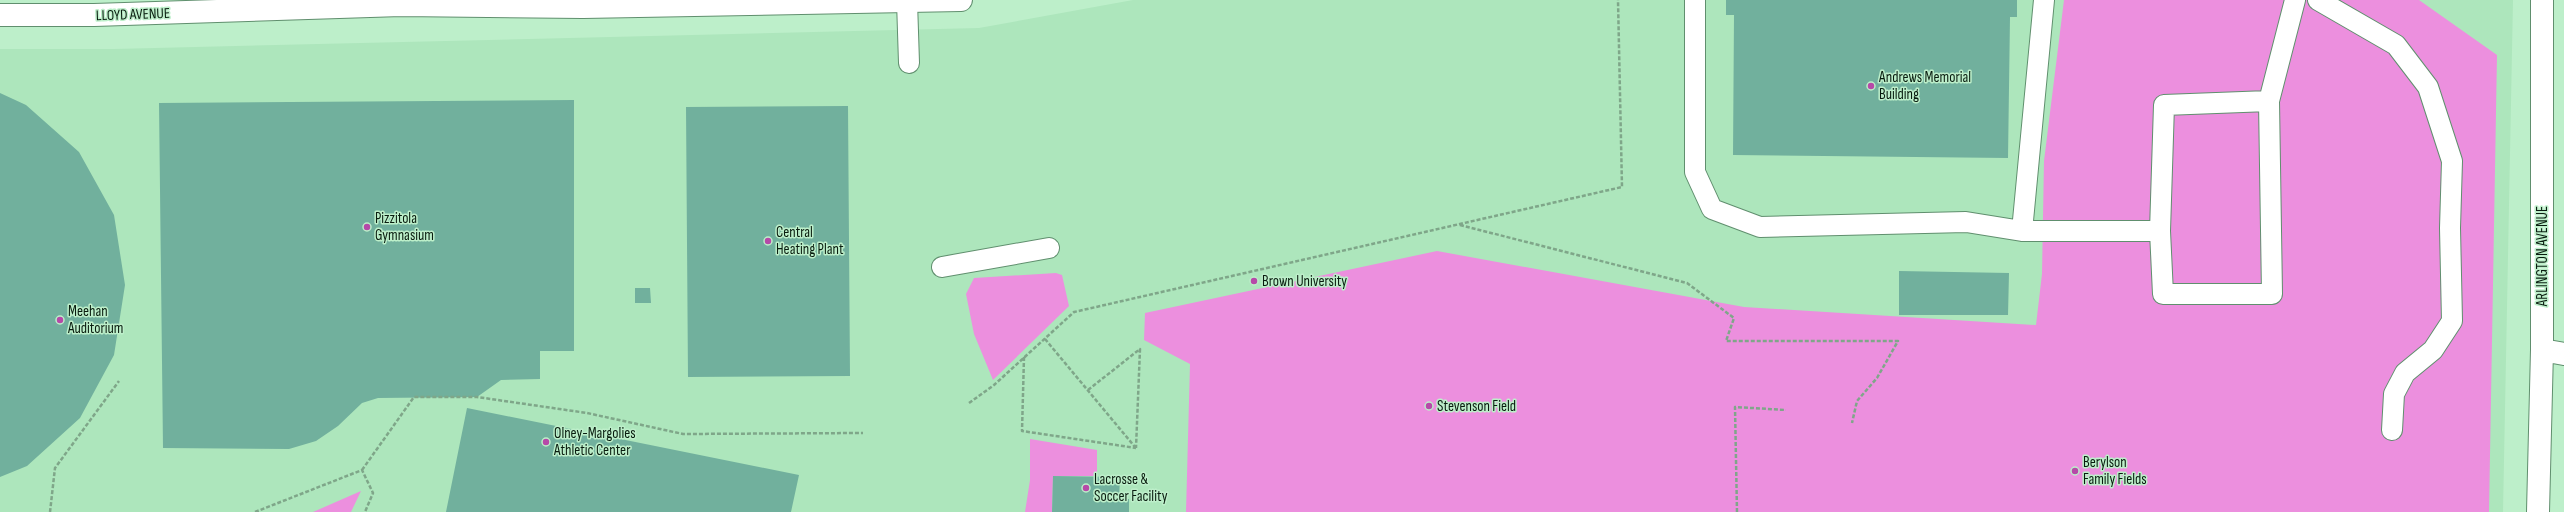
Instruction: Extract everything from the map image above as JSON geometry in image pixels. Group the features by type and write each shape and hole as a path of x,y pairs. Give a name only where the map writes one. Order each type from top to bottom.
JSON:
{"street":[{"name":"LLOYD AVENUE","path":"0,15 94,15 401,3 583,7 962,0"},
{"name":"ARLINGTON AVENUE","path":"2538,512 2542,350 2542,0"},
{"path":"2542,350 2564,354"}],"lane":[{"path":"1695,0 1695,172 1712,209 1760,227 1966,222 2022,230 2160,231"},
{"path":"2022,230 2044,0"},
{"path":"2269,102 2164,105 2160,231 2163,294 2272,294 2269,102 2295,0"},
{"path":"2318,0 2396,45 2428,87 2452,161 2450,228 2452,321 2433,350 2405,373 2394,394 2392,430"},
{"path":"907,1 909,63"},
{"path":"942,267 1049,248"}],"path":[{"path":"969,403 994,385 1074,312 1622,187 1618,0"},
{"path":"1457,225 1687,283 1734,318 1726,341 1898,342 1877,378 1857,400 1852,424"},
{"path":"1045,339 1136,448"},
{"path":"1088,390 1140,349 1136,448"},
{"path":"1024,358 1022,431 1136,448"},
{"path":"50,512 55,468 119,381"},
{"path":"255,512 362,470 414,397 477,397 586,413 683,434 863,433"},
{"path":"1737,512 1735,407 1786,410"},
{"path":"362,470 372,493 365,512"}],"shaded area":[{"name":"Brown University","path":"1133,0 2513,0 2503,512 0,512 0,49 114,49 979,28"},
{"path":"2064,0 2419,0 2497,55 2489,512 1186,512 1190,364 1144,340 1145,313 1437,251 1744,307 2036,325 2042,274 2044,161"},
{"path":"1056,273 1062,275 1069,306 993,380 974,334 966,294 974,278"},
{"path":"1030,439 1097,450 1097,476 1053,476 1052,512 1025,512 1030,480"},
{"path":"361,491 351,512 313,512"}],"building":[{"name":"Andrews Memorial Building","path":"1726,0 2017,0 2017,17 2010,17 2008,158 1733,155 1734,15 1726,15"},
{"name":"Meehan Auditorium","path":"0,93 26,105 79,152 114,215 125,285 114,355 80,418 27,466 0,477"},
{"name":"Pizzitola Gymnasium","path":"574,100 574,351 540,351 540,379 501,380 477,397 378,398 362,403 338,426 316,441 289,449 163,448 159,103"},
{"name":"Central Heating Plant","path":"848,106 850,376 688,377 686,107"},
{"path":"1899,271 2009,273 2008,315 1899,315"},
{"path":"635,288 650,288 651,303 635,303"},
{"name":"Olney-Margolies Athletic Center","path":"467,408 799,475 791,512 446,512"},
{"name":"Lacrosse & Soccer Facility","path":"1053,476 1120,477 1119,499 1129,499 1129,512 1052,512"}],"place":[{"name":"Andrews Memorial Building","path":"1871,86"},
{"name":"Pizzitola Gymnasium","path":"367,227"},
{"name":"Central Heating Plant","path":"768,241"},
{"name":"Brown University","path":"1254,281"},
{"name":"Meehan Auditorium","path":"60,320"},
{"name":"Stevenson Field","path":"1429,406"},
{"name":"Olney-Margolies Athletic Center","path":"546,442"},
{"name":"Berylson Family Fields","path":"2075,471"},
{"name":"Lacrosse & Soccer Facility","path":"1086,488"}]}
